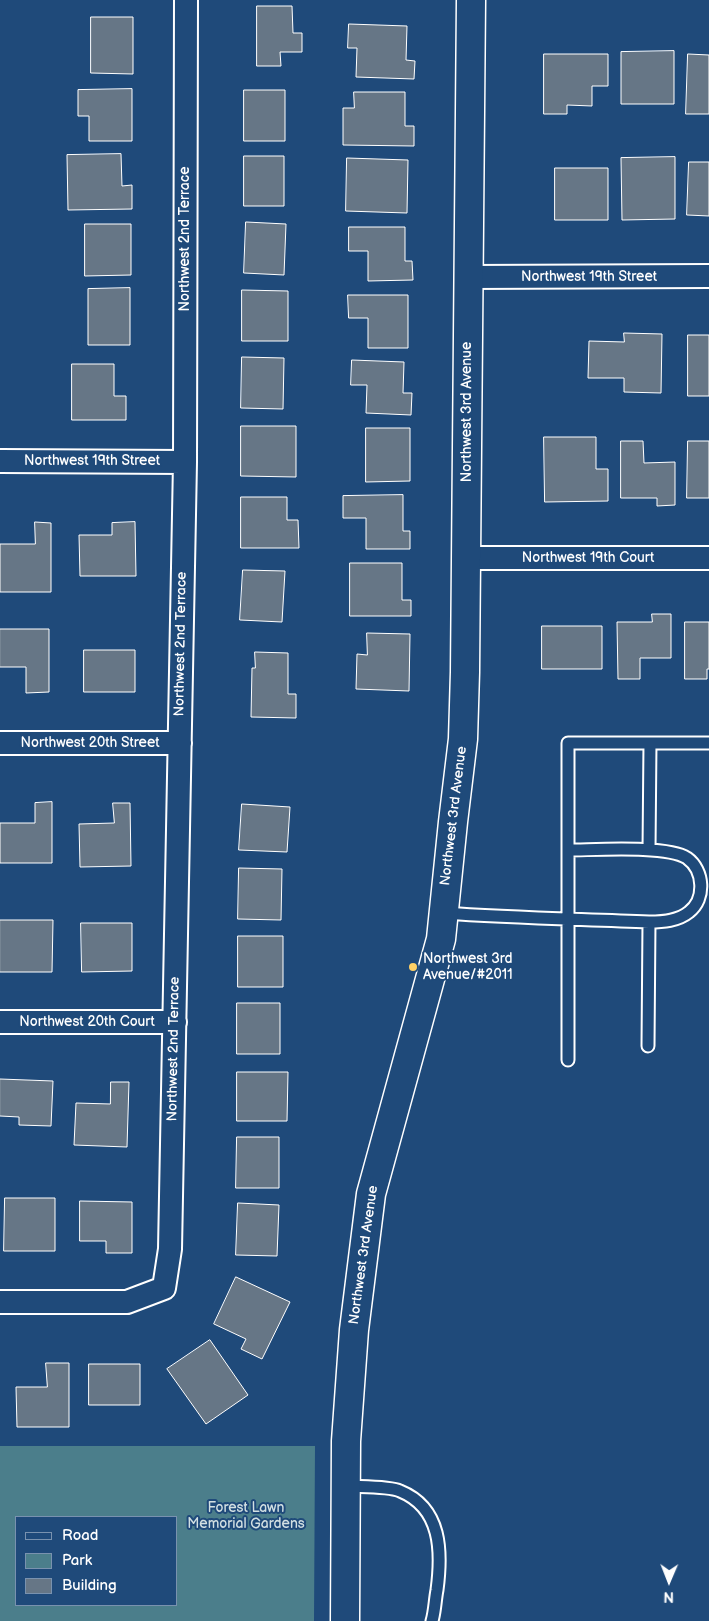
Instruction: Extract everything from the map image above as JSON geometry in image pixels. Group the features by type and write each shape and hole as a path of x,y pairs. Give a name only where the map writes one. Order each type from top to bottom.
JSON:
{"street":[{"name":"Northwest 2nd Terrace","path":"0,1302 127,1302 164,1288 170,1249 185,462 186,0"},
{"name":"Northwest 3rd Avenue","path":"346,1621 346,1441 354,1330 370,1194 441,939 463,739 471,0"},
{"name":"Northwest 19th Street","path":"468,277 709,276"},
{"name":"Northwest 19th Street","path":"0,461 185,462"},
{"name":"Northwest 19th Court","path":"466,558 709,558"},
{"name":"Northwest 20th Street","path":"0,743 180,743"},
{"name":"Northwest 20th Court","path":"0,1022 175,1022"}],"lane":[{"path":"568,1060 568,743 709,744"},
{"path":"649,850 650,743"},
{"path":"444,913 508,918 649,922 680,918 690,912 698,899 701,881 694,865 686,857 649,850 568,850"},
{"path":"648,1046 649,922"},
{"path":"346,1486 398,1490 413,1497 427,1509 436,1528 440,1565 432,1621"}],"green space":[{"name":"Forest Lawn Memorial Gardens","path":"0,1446 315,1446 314,1621 0,1621"}],"building":[{"path":"257,6 292,6 293,33 302,33 302,52 280,52 281,66 257,66"},
{"path":"91,17 133,17 133,74 91,73"},
{"path":"349,24 407,26 406,60 415,61 414,79 356,77 357,48 348,48"},
{"path":"674,51 674,104 621,104 621,52"},
{"path":"544,54 608,54 608,86 592,86 592,106 567,105 567,114 544,114"},
{"path":"688,54 709,55 709,114 686,114"},
{"path":"132,89 132,141 89,141 89,116 78,116 78,90"},
{"path":"244,90 285,90 285,141 244,141"},
{"path":"354,92 405,92 405,126 414,126 414,146 343,145 343,108 354,108"},
{"path":"121,154 122,186 132,185 132,209 68,210 67,155"},
{"path":"244,156 284,156 284,206 244,206"},
{"path":"675,157 675,219 622,220 621,158"},
{"path":"347,158 408,160 407,213 346,211"},
{"path":"689,162 709,162 709,216 687,215"},
{"path":"555,168 608,168 608,220 555,220"},
{"path":"246,222 286,224 284,275 244,273"},
{"path":"85,224 131,224 131,275 85,276"},
{"path":"349,227 405,227 405,261 412,261 413,280 368,281 368,251 349,251"},
{"path":"130,288 130,345 88,345 88,289"},
{"path":"242,290 288,291 288,341 242,341"},
{"path":"348,295 408,295 408,348 368,348 368,318 349,318"},
{"path":"624,333 662,334 661,393 624,392 624,378 588,378 589,341 624,342"},
{"path":"688,335 709,335 709,396 688,396"},
{"path":"242,357 284,358 283,409 241,408"},
{"path":"352,360 404,362 403,393 412,393 411,415 366,413 367,385 351,385"},
{"path":"72,364 114,364 114,396 126,396 126,420 72,420"},
{"path":"241,426 296,426 296,477 241,476"},
{"path":"366,428 410,428 410,481 366,482"},
{"path":"544,437 596,437 596,469 608,469 608,501 545,502"},
{"path":"621,441 643,441 644,463 675,462 675,505 657,506 657,498 621,498"},
{"path":"688,441 709,441 709,498 687,498"},
{"path":"403,495 403,531 410,531 410,549 366,549 366,518 343,518 343,496"},
{"path":"241,497 287,497 287,520 298,520 299,548 241,548"},
{"path":"35,522 51,523 51,592 0,592 0,544 35,544"},
{"path":"135,522 136,576 80,576 79,535 112,535 112,523"},
{"path":"350,563 402,563 402,600 411,600 411,616 350,616"},
{"path":"243,570 285,571 282,622 240,620"},
{"path":"652,614 671,614 671,658 640,658 640,679 618,679 617,622 652,622"},
{"path":"685,622 709,622 709,669 707,669 707,679 685,679"},
{"path":"542,626 602,626 602,669 542,669"},
{"path":"0,629 49,629 49,692 26,693 26,667 0,667"},
{"path":"367,633 410,634 409,691 356,689 357,654 367,655"},
{"path":"84,650 135,650 135,692 84,692"},
{"path":"255,652 288,653 288,694 296,694 296,718 251,717 252,668 255,668"},
{"path":"52,802 52,863 0,863 0,823 35,823 35,803"},
{"path":"113,803 130,803 131,866 80,867 79,824 114,823"},
{"path":"242,804 290,807 287,852 239,850"},
{"path":"239,868 282,869 281,920 238,919"},
{"path":"0,920 53,920 52,972 0,972"},
{"path":"81,923 132,923 132,971 82,972"},
{"path":"238,936 283,936 283,987 238,987"},
{"path":"237,1003 280,1003 280,1054 237,1054"},
{"path":"237,1072 288,1072 287,1121 237,1121"},
{"path":"0,1079 53,1081 51,1126 19,1125 19,1117 0,1116"},
{"path":"111,1082 129,1082 127,1147 74,1145 76,1103 110,1104"},
{"path":"237,1137 279,1137 279,1188 236,1188"},
{"path":"5,1198 55,1198 55,1251 4,1251"},
{"path":"80,1201 132,1202 132,1253 106,1253 106,1241 80,1241"},
{"path":"238,1203 279,1205 277,1256 236,1255"},
{"path":"236,1277 290,1302 262,1359 241,1349 246,1339 214,1324"},
{"path":"210,1340 248,1395 206,1424 167,1369"},
{"path":"46,1363 69,1363 69,1427 17,1427 16,1387 47,1387"},
{"path":"89,1364 140,1364 140,1405 89,1405"}],"place":[{"name":"Northwest 3rd Avenue/#2011","path":"413,967"}]}
